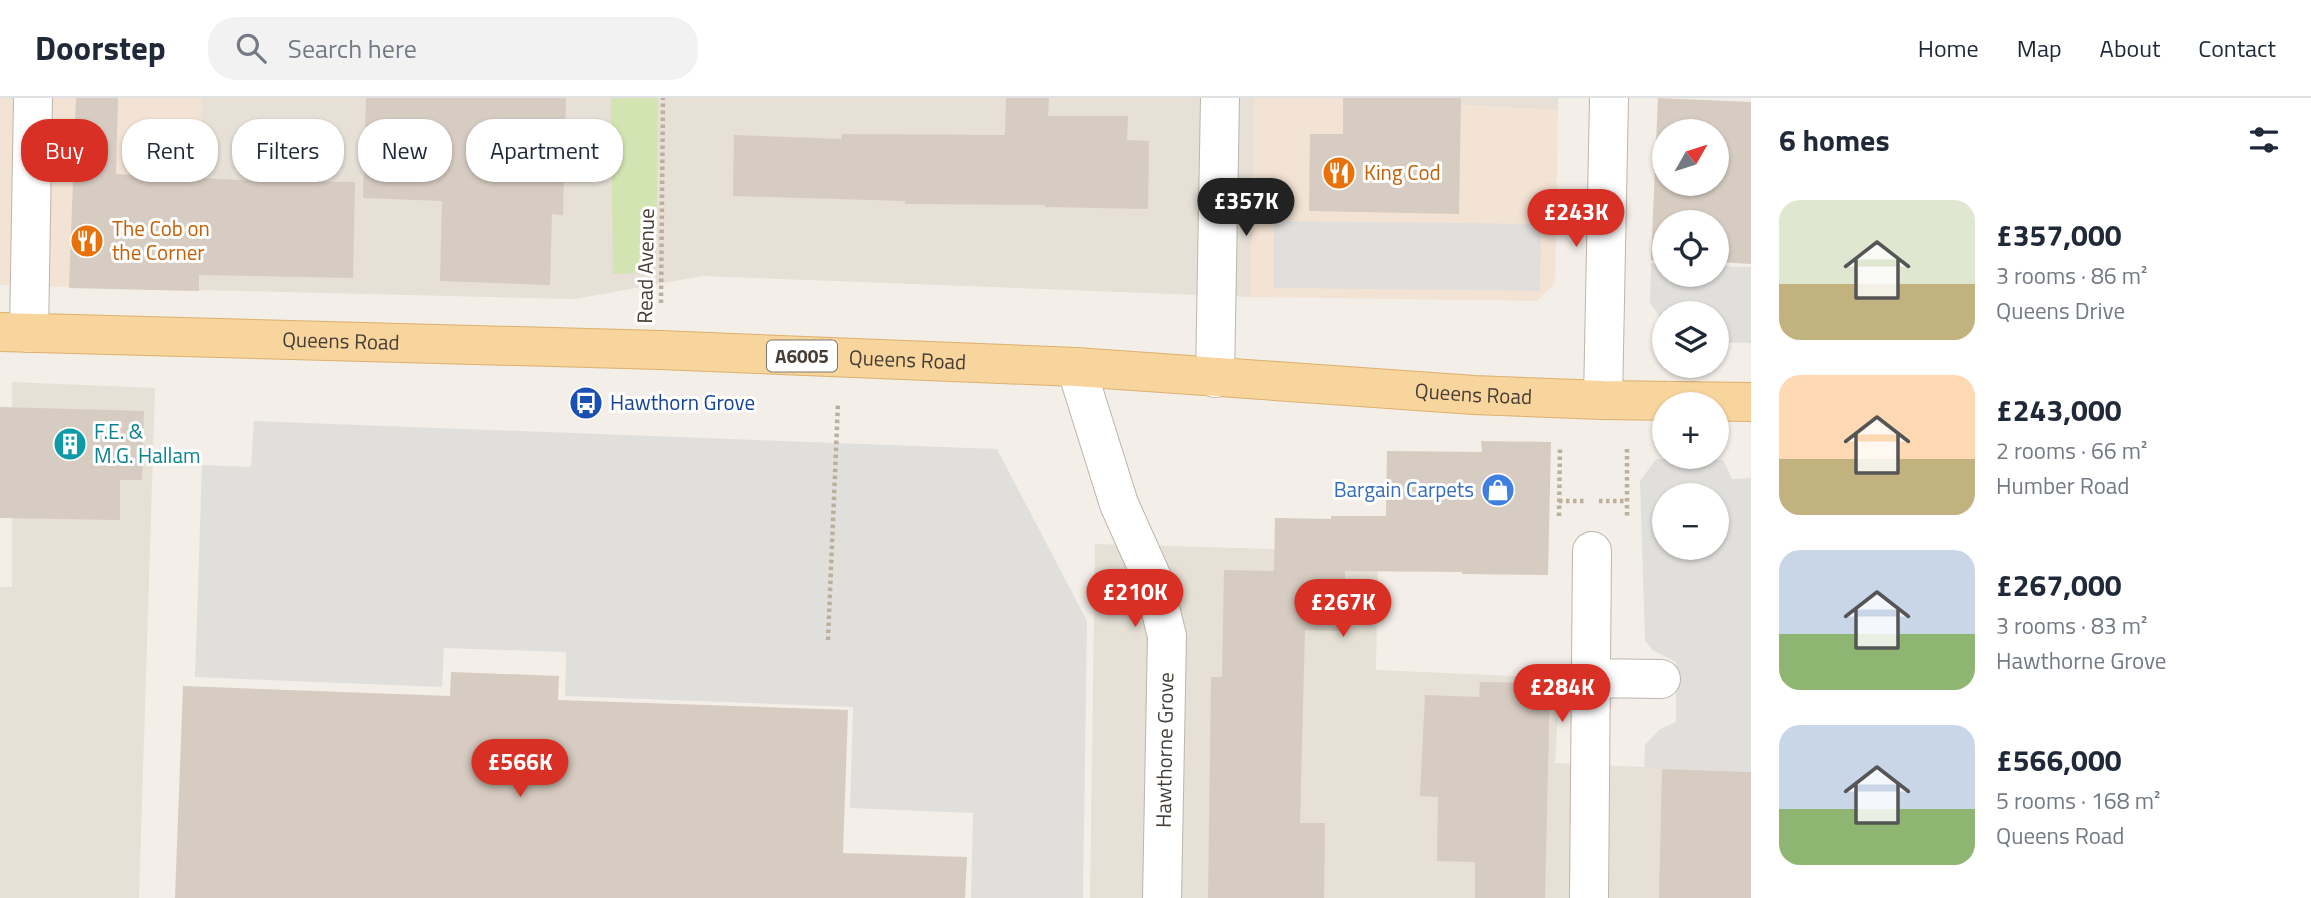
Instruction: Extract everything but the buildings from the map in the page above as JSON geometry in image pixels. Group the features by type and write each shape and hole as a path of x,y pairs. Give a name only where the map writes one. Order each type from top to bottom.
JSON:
{"main road":[{"name":"Queens Road","path":"14,332 660,350 1076,367 1474,395 1603,400"},
{"name":"A6005","path":"1603,400 1751,402"}],"street":[{"path":"14,332 33,98"},
{"path":"1215,378 1220,98"},
{"path":"1603,400 1609,98"},
{"name":"Hawthorne Grove","path":"1076,367 1119,504 1153,580 1167,636 1162,898"},
{"path":"1589,898 1591,551"},
{"path":"1592,678 1661,679"}],"path":[{"name":"Read Avenue","path":"660,350 663,98"},
{"path":"828,640 840,358"},
{"path":"1560,447 1559,552 1627,552 1627,434 1601,432 1603,400"}],"shaded area":[{"path":"0,98 202,98 202,119 122,119 122,182 201,182 199,291 0,285"},
{"path":"202,98 1254,98 1251,297 702,276 575,299 199,290 201,182 218,182 218,119 202,119"},
{"path":"1254,98 1400,98 1401,102 1558,110 1555,283 1537,301 1251,297"},
{"path":"1400,98 1558,98 1558,110 1400,102"},
{"path":"1274,221 1541,224 1540,291 1274,288"},
{"path":"1651,263 1652,287 1729,287 1729,266 1751,267 1751,343 1729,342 1729,301 1652,301 1652,306"},
{"path":"12,382 155,388 139,898 0,898 0,587 12,587"},
{"path":"254,421 997,449 1087,621 1083,898 971,898 973,813 850,808 853,707 565,696 566,652 444,648 442,687 195,677 202,465 251,467"},
{"path":"1652,464 1652,469 1727,469 1732,479 1751,478 1751,772 1644,768 1645,745 1660,729 1676,722 1676,662 1652,650 1645,640 1640,481"},
{"path":"1095,544 1378,552 1376,670 1560,678 1555,763 1751,772 1751,898 1090,898"}],"green space":[{"path":"611,98 658,98 656,262 634,273 613,274 612,182 623,182 623,119 611,119"}],"place":[{"name":"King Cod","path":"1339,173"},
{"name":"The Cob on the Corner","path":"87,241"},
{"name":"Hawthorn Grove","path":"586,403"},
{"name":"F.E. & M.G. Hallam","path":"70,444"},
{"name":"Bargain Carpets","path":"1498,490"}]}
